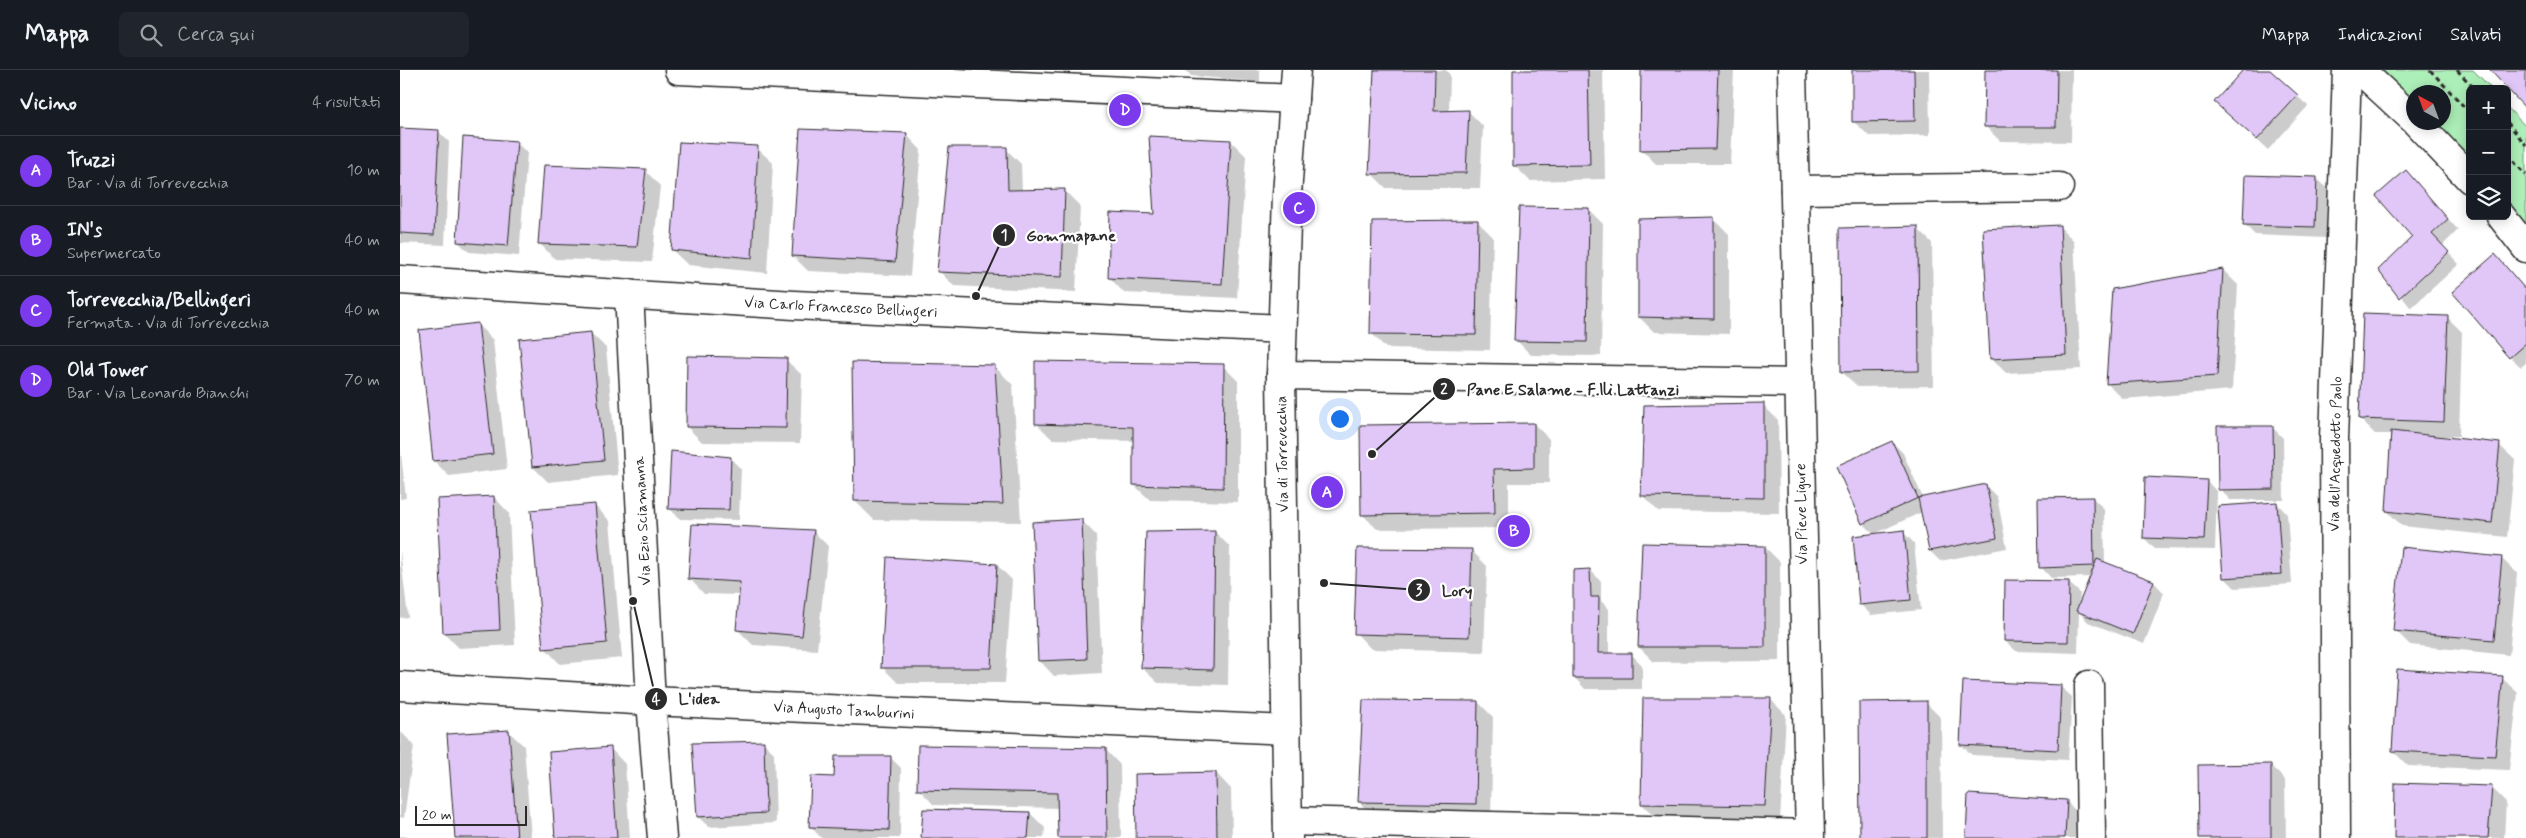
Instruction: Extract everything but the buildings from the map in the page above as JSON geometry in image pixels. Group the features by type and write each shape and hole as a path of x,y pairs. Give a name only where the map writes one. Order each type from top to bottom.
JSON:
{"street":[{"path":"679,70 1294,99"},
{"name":"Via di Torrevecchia","path":"1288,829 1281,375 1296,70"},
{"name":"Via Pieve Ligure","path":"1792,70 1810,836"},
{"name":"Via dell'Acquedotto Paolo","path":"2336,838 2334,439 2347,70"},
{"path":"2360,70 2406,113"},
{"path":"2424,130 2466,175"},
{"path":"1795,190 2059,187"},
{"path":"2503,220 2526,248"},
{"name":"Via Carlo Francesco Bellingeri","path":"400,280 794,305 1282,329"},
{"name":"Via Ezio Sciamanna","path":"629,294 651,701 662,838"},
{"path":"1281,375 1798,383"},
{"path":"2089,684 2091,838"},
{"name":"Via Augusto Tamburini","path":"400,686 651,701 1287,730"},
{"path":"1288,829 1810,836"}],"path":[{"path":"2430,70 2466,108"},
{"path":"2457,70 2471,85"},
{"path":"2511,127 2526,145"},
{"path":"2511,158 2526,175"}],"green space":[{"path":"2380,70 2473,70 2488,85 2466,85 2466,161 2437,130 2451,130 2451,85 2406,85 2406,98"},
{"path":"2511,111 2526,127 2526,233 2511,215"}],"place":[{"name":"Old Tower","path":"1125,110"},
{"name":"Torrevecchia/Bellingeri","path":"1299,208"},
{"name":"Gommapane","path":"976,296"},
{"name":"Pane E Salame - F.lli Lattanzi","path":"1372,454"},
{"name":"Truzzi","path":"1327,492"},
{"name":"IN's","path":"1514,531"},
{"name":"Lory","path":"1324,583"},
{"name":"L'idea","path":"633,601"}]}
